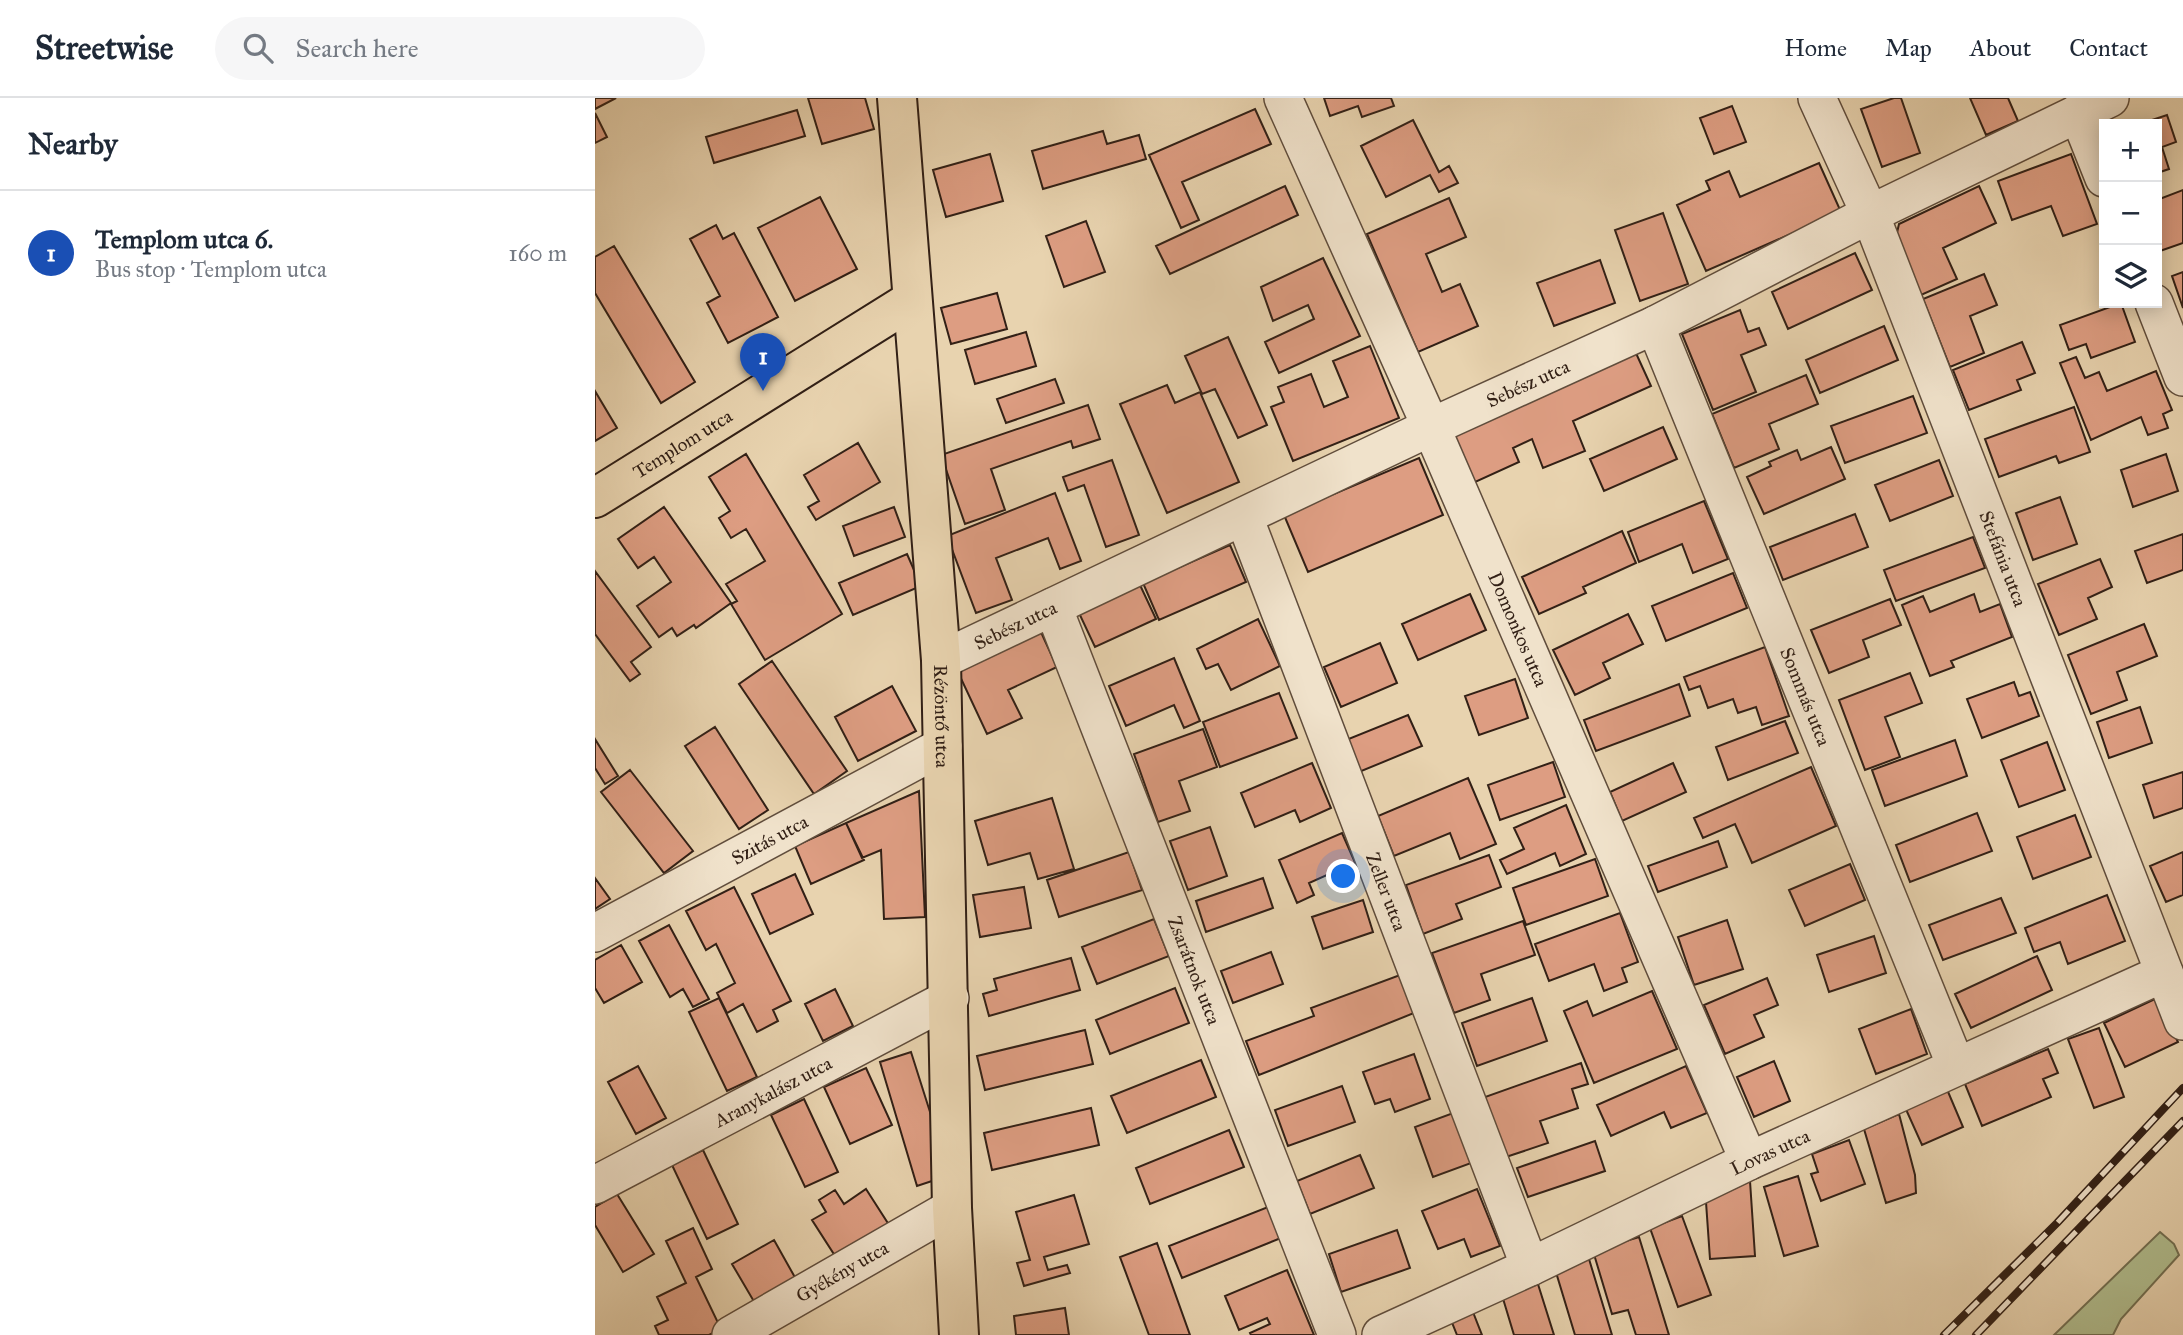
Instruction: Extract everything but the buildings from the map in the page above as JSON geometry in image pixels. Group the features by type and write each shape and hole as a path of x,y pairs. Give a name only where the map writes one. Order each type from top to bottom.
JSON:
{"main road":[{"name":"Rézöntő utca","path":"897,98 941,660 950,998 952,1208 959,1335"},
{"name":"Templom utca","path":"595,498 912,299"}],"street":[{"name":"Domonkos utca","path":"1283,98 1431,427 1749,1161"},
{"name":"Stefánia utca","path":"1817,98 1870,214 2183,1021"},
{"name":"Sebész utca","path":"941,660 1431,427 1655,325 1870,214 2094,105"},
{"path":"2094,105 2099,142"},
{"path":"2156,308 2183,377"},
{"name":"Sommás utca","path":"1655,325 1956,1066"},
{"name":"Zeller utca","path":"1244,517 1530,1267"},
{"name":"Zsarátnok utca","path":"1053,607 1337,1335"},
{"name":"Szitás utca","path":"595,933 943,746"},
{"name":"Lovas utca","path":"1381,1335 1530,1267 1749,1161 2164,973"},
{"name":"Aranykalász utca","path":"595,1185 950,998"},
{"name":"Gyékény utca","path":"731,1335 952,1208"}],"green space":[{"path":"2160,1232 2174,1244 2179,1255 2121,1319 2113,1335 2054,1335"}],"railway":[{"path":"1944,1335 2057,1223 2183,1088"},
{"path":"1976,1335 2183,1121"}],"place":[{"name":"Templom utca 6.","path":"763,391"}]}
